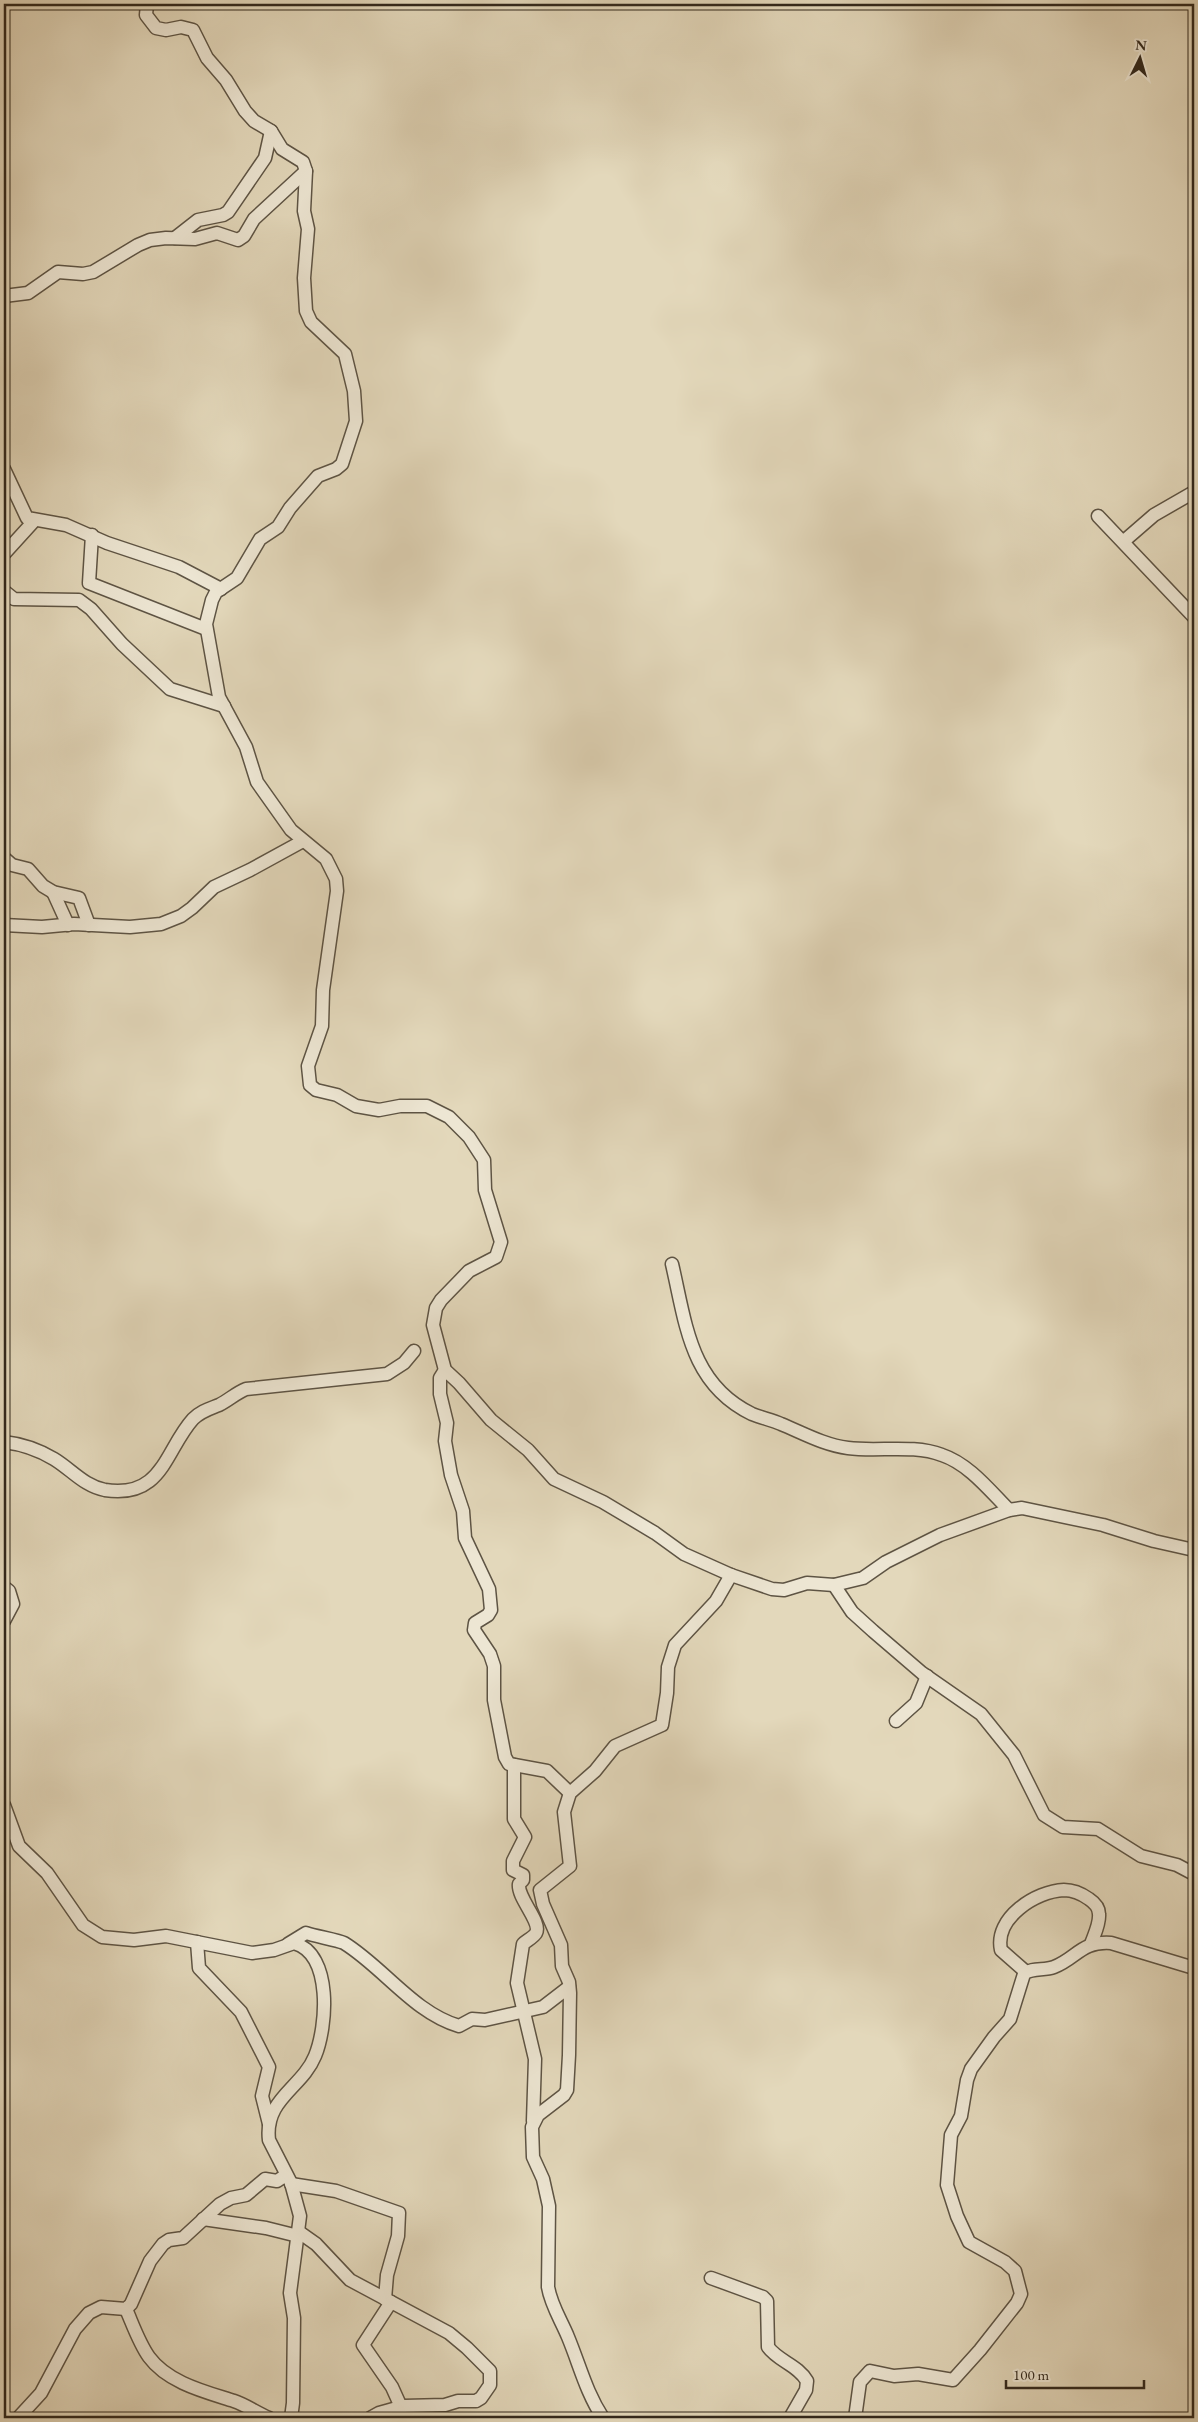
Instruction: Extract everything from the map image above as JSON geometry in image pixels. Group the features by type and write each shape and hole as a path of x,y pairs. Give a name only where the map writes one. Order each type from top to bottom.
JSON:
{"street":[{"path":"147,4 146,15 156,28 166,30 181,27 189,28 196,33 207,58 226,80 254,121 271,131 282,149 300,158 306,171 304,210 308,230 304,278 306,311 311,322 345,354 354,391 356,421 342,464 336,469 318,476 290,508 278,527 260,539 237,578 220,589 212,600 206,629 217,686 224,706 246,747 257,782 285,822 303,841 326,858 333,870 337,887 323,990 322,1026 308,1066 307,1076 310,1085 316,1090 337,1095 356,1106 379,1110 400,1106 427,1106 439,1110 460,1127 480,1150 484,1160 485,1190 501,1242 500,1249 496,1257 462,1276 436,1308 433,1325 444,1370 459,1383 491,1420 528,1450 554,1479 603,1502 655,1533 684,1554 731,1575 772,1589 784,1590 808,1583 834,1585 862,1578 925,1542 1009,1510 1022,1508 1103,1525 1154,1541 1194,1550"},
{"path":"175,238 198,220 223,215 228,212 265,158 271,131"},
{"path":"4,296 28,293 58,272 83,274 93,272 138,245 150,240 195,239 217,233 233,240 241,239 254,219 306,171"},
{"path":"4,469 27,518 34,521 66,525 107,543 179,567 220,589"},
{"path":"1124,541 1154,515 1194,492"},
{"path":"1098,516 1124,541 1194,617"},
{"path":"4,554 34,521"},
{"path":"92,535 89,583 206,629"},
{"path":"4,591 14,599 79,600 91,609 122,644 170,689 224,706"},
{"path":"4,925 146,927 181,916 214,887 303,841"},
{"path":"4,858 12,865 28,869 42,886 52,892 79,898 89,925"},
{"path":"52,892 68,925"},
{"path":"672,1264 685,1324 699,1364 710,1381 732,1400 752,1413 830,1444 848,1448 920,1450 942,1454 970,1471 1009,1510"},
{"path":"4,1442 26,1446 43,1453 92,1487 113,1491 134,1488 147,1482 163,1469 180,1439 201,1412 220,1404 237,1393 246,1389 387,1374 396,1370 414,1351"},
{"path":"444,1370 440,1378 440,1394 447,1423 445,1441 451,1475 463,1510 466,1538 489,1589 491,1610 488,1615 475,1623 474,1630 490,1654 494,1666 494,1700 503,1747 509,1764 547,1771 570,1793"},
{"path":"533,2121 567,2090 570,2046 569,1987 562,1966 561,1945 543,1904 540,1890 570,1866 564,1812 570,1793 595,1771 615,1746 662,1725 667,1693 668,1667 675,1645 716,1601 731,1575"},
{"path":"834,1585 852,1612 927,1676 981,1714 1014,1755 1038,1806 1054,1822 1072,1828 1098,1829 1141,1856 1177,1865 1194,1874"},
{"path":"4,1587 9,1591 13,1604 4,1621"},
{"path":"896,1721 916,1703 927,1676"},
{"path":"514,1765 514,1819 525,1837 513,1861 513,1870 523,1875 523,1880 519,1884 519,1892 534,1920 536,1930 535,1935 523,1944 518,1975 518,1989 535,2059 533,2157 542,2179 548,2206 547,2257 550,2296 568,2337 590,2399 603,2418"},
{"path":"4,1805 19,1846 47,1872 83,1925 102,1937 134,1940 159,1936 252,1953 282,1948 304,1933 341,1942 423,2007 456,2025 464,2025 472,2019 485,2020 543,2007 569,1987"},
{"path":"1026,1972 1001,1950 1001,1933 1015,1913 1043,1894 1066,1890 1080,1893 1093,1901 1098,1907 1099,1916 1091,1944"},
{"path":"197,1942 199,1968 241,2012 270,2067 262,2096 269,2124 269,2140 289,2179 300,2216 290,2293 294,2328 294,2403 291,2418"},
{"path":"1026,1972 1054,1967 1091,1944 1111,1943 1194,1968"},
{"path":"269,2124 278,2101 293,2088 315,2057 324,2014 325,1998 320,1971 308,1952 297,1944 288,1944"},
{"path":"855,2418 860,2382 870,2372 894,2376 918,2374 953,2380 980,2350 1018,2302 1021,2294 1015,2271 1005,2262 969,2242 957,2216 947,2186 951,2135 960,2116 971,2069 994,2037 1010,2019 1026,1972"},
{"path":"126,2309 136,2297 150,2261 163,2244 172,2239 183,2238 220,2204 246,2195 265,2179 277,2181 289,2179 336,2191 399,2213 396,2248 387,2275 388,2300 363,2345 389,2382 401,2406"},
{"path":"203,2219 299,2234 316,2244 350,2280 449,2334 488,2368 491,2377 485,2394 476,2401 458,2401 445,2405 401,2406 378,2413 370,2418"},
{"path":"711,2278 763,2297 767,2301 768,2347 772,2352 795,2367 807,2381 806,2390 790,2418"},
{"path":"18,2418 41,2393 70,2338 89,2313 101,2307 126,2309"},
{"path":"126,2309 141,2344 151,2359 169,2373 188,2384 236,2402 269,2418"}]}
